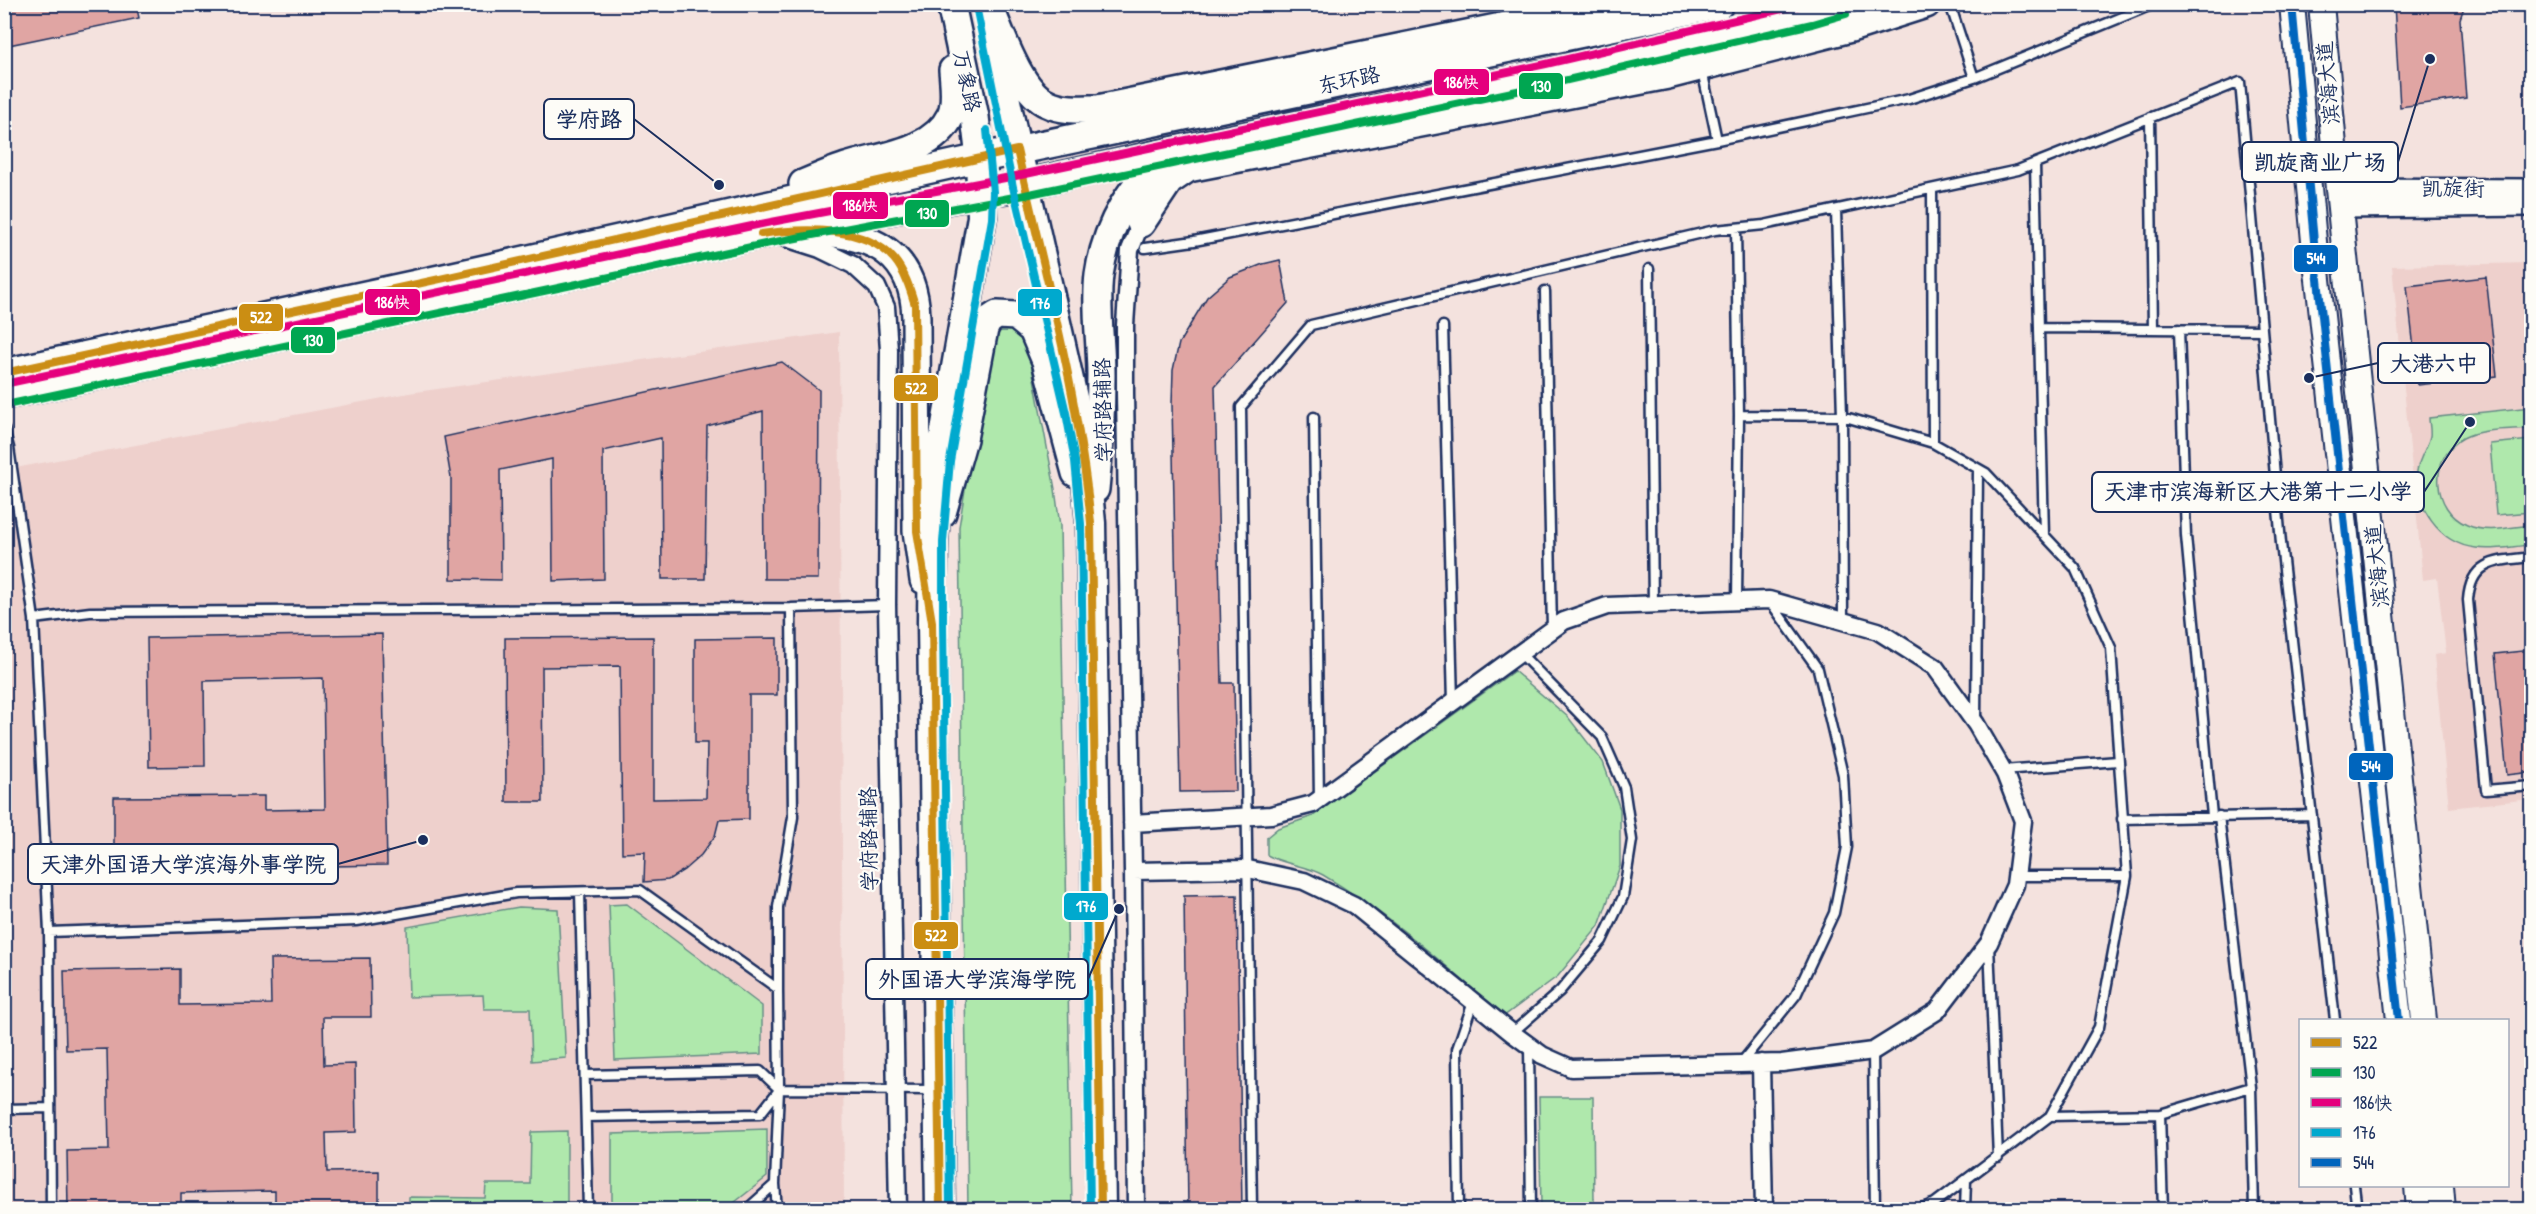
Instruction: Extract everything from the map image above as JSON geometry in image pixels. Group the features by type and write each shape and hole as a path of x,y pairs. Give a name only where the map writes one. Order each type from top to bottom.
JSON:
{"highway":[{"name":"东环路","path":"980,158 1719,4"},
{"name":"东环路","path":"983,193 1548,74 1798,17 1843,4"},
{"path":"1017,150 1023,185 1076,411 1091,523 1101,1209"},
{"path":"940,1209 932,622 933,541 940,460 979,238 983,193 980,158"}],"main road":[{"name":"万象路","path":"951,4 975,117 980,158"},
{"path":"762,206 819,177 914,148 940,130 952,114 955,98 951,4"},
{"name":"万象路","path":"987,4 1017,150"},
{"path":"987,4 1020,75 1045,103 1070,109 1098,109 1614,4"},
{"path":"1143,236 1169,181 1188,168 1668,75 1851,28 1926,4"},
{"name":"滨海大道","path":"2292,4 2315,252 2399,1019"},
{"name":"滨海大道","path":"2321,4 2424,1019"},
{"path":"1091,523 1101,415 1098,294 1104,251 1112,226 1129,195 1143,175 1171,152"},
{"path":"4,373 440,279 980,158"},
{"path":"4,395 768,233 983,193"},
{"path":"768,233 830,233 868,239 887,251 905,273 915,305 917,531 932,622"},
{"path":"933,541 963,440 984,329 988,321 997,315 1007,314 1024,320 1033,330 1046,361 1091,523"},
{"path":"2417,1187 2420,1209"},
{"path":"2441,1187 2443,1209"}],"street":[{"name":"凯旋街","path":"2339,198 2532,190"},
{"name":"凯旋街","path":"2339,198 2532,205"},
{"name":"学府路辅路","path":"768,233 820,249 853,265 878,287 886,307 889,329 888,605 898,1209"},
{"name":"学府路辅路","path":"1136,1209 1134,870 1125,325 1130,250 1143,236"},
{"path":"1132,823 1271,815 1313,804 1564,621 1607,606 1769,600 1878,631 1935,667 1976,724 2003,770 2023,821 2015,885 1989,942 1937,1011 1873,1051 1782,1063 1571,1068 1542,1055 1529,1046 1354,905 1304,881 1248,869 1134,870"},
{"path":"1761,1063 1764,1209"}],"lane":[{"path":"1950,4 1974,78"},
{"path":"1143,236 1194,241 1717,140 1909,99 1974,78 2154,4"},
{"path":"1702,66 1717,140"},
{"path":"1252,1209 1241,406 1311,325 1715,230 1764,225 2018,170 2240,82 2281,543 2335,1019"},
{"path":"2150,117 2153,329"},
{"path":"2035,164 2044,535"},
{"path":"1932,189 1933,443"},
{"path":"1836,210 1842,416 1843,621"},
{"path":"1736,228 1739,415 1737,602"},
{"path":"1648,269 1653,604"},
{"path":"1545,291 1552,630"},
{"path":"1443,326 1453,702"},
{"path":"2039,328 2262,330"},
{"path":"2179,329 2186,536 2215,816 2251,1087 2254,1209"},
{"path":"1739,415 1842,416 1933,443 1986,473 2075,568 2111,648 2127,876 2099,1026 2050,1116 1935,1203 1917,1209"},
{"path":"1314,417 1319,800"},
{"path":"4,429 9,448 34,620 49,932 51,1209"},
{"path":"1976,724 1978,469"},
{"path":"2532,557 2495,561 2484,566 2472,579 2468,600 2486,790 2532,786"},
{"path":"1740,1064 1796,995 1834,913 1847,847 1843,775 1818,669 1769,600"},
{"path":"34,620 90,612 791,608 888,605"},
{"path":"777,1209 775,1184 779,1089 778,907 793,817 791,608"},
{"path":"1512,1033 1560,991 1602,941 1623,897 1632,840 1624,787 1602,737 1520,653"},
{"path":"2003,770 2118,761"},
{"path":"2122,819 2312,814"},
{"path":"2016,876 2127,876"},
{"path":"49,932 357,921 516,893 640,890 778,989"},
{"path":"580,892 588,1209"},
{"path":"1989,942 1998,1157"},
{"path":"1459,1209 1457,1049 1473,1002"},
{"path":"1529,1046 1531,1209"},
{"path":"1873,1051 1875,1209"},
{"path":"585,1075 760,1071 779,1089 937,1090"},
{"path":"2050,1116 2160,1114 2251,1087"},
{"path":"586,1117 760,1114 779,1089"},
{"path":"4,1109 50,1108"},
{"path":"2160,1114 2163,1209"},
{"path":"1965,1209 1966,1180"},
{"path":"746,1209 775,1184"},
{"path":"2354,1187 2357,1209"}],"shaded area":[{"path":"2531,263 2531,799 2449,808 2434,655 2446,653 2437,578 2423,580 2392,266"},
{"path":"839,332 844,1209 5,1210 5,470 409,393"}],"green space":[{"path":"1004,326 1026,336 1060,526 1072,1209 968,1210 959,527 989,340 994,332"},
{"path":"2531,407 2531,428 2479,432 2463,438 2452,447 2444,458 2439,483 2441,496 2455,518 2467,525 2483,529 2531,525 2531,545 2483,549 2463,545 2451,539 2440,531 2425,510 2417,484 2418,466 2430,436 2429,418"},
{"path":"2531,440 2531,512 2496,515 2490,444"},
{"path":"1514,671 1568,717 1603,762 1620,809 1620,866 1599,926 1558,976 1504,1016 1371,906 1323,875 1267,855 1267,837 1278,828 1313,816"},
{"path":"627,904 762,1006 762,1054 615,1060 609,905"},
{"path":"519,907 558,909 566,1058 532,1061 530,1009 484,1009 483,995 409,997 407,927"},
{"path":"1539,1097 1593,1097 1594,1205 1541,1206"},
{"path":"767,1129 767,1177 726,1209 612,1209 612,1134"},
{"path":"567,1131 567,1209 409,1209 409,1197 485,1198 486,1184 530,1184 531,1132"}],"building":[{"path":"4,4 136,4 139,18 4,46"},
{"path":"2394,4 2465,4 2460,19 2466,98 2400,107"},
{"path":"1280,260 1288,303 1215,386 1222,683 1234,683 1236,791 1180,792 1173,370 1179,343 1207,297 1230,277"},
{"path":"2486,277 2497,376 2418,385 2407,286"},
{"path":"782,362 819,390 818,579 764,579 763,411 707,426 705,579 662,579 661,438 603,451 604,579 553,581 552,459 500,470 501,580 451,579 451,478 444,437"},
{"path":"382,634 387,865 278,867 278,855 235,856 236,876 114,876 114,797 264,796 264,810 325,809 323,678 204,681 205,766 149,767 147,638"},
{"path":"653,637 653,799 706,798 707,743 695,743 695,639 777,638 777,695 749,695 749,819 719,820 715,836 701,855 684,870 668,880 644,882 645,852 622,853 620,666 542,667 543,802 506,802 505,638"},
{"path":"2532,650 2532,772 2507,775 2495,654"},
{"path":"1237,895 1242,1209 1188,1209 1184,896"},
{"path":"370,958 371,1017 323,1017 324,1065 355,1064 356,1132 326,1133 327,1172 379,1171 379,1209 275,1209 275,1191 181,1193 181,1209 68,1209 67,1151 109,1150 107,1049 66,1050 64,971 180,969 180,1005 271,1004 270,959"}],"transit line":[{"name":"186快","path":"4,384 766,223 1021,175 1546,64 1804,4"},
{"name":"544","path":"2292,4 2315,252 2399,1019"},
{"name":"176","path":"976,6 1013,187 1066,413 1075,461 1081,524 1090,1210"},
{"name":"130","path":"6,405 770,243 1025,195 1550,84 1812,24 1846,14"},
{"name":"176","path":"950,1210 943,542 950,461 992,219 993,192 987,130"},
{"name":"522","path":"4,373 440,279 1017,150 1070,382 1086,476 1091,523 1101,1210"},
{"name":"522","path":"761,234 813,230 850,235 867,240 882,248 898,264 907,281 915,305 917,531 932,622 940,1210"}],"place":[{"name":"凯旋商业广场","path":"2430,59"},
{"name":"学府路","path":"719,185"},
{"name":"大港六中","path":"2309,378"},
{"name":"天津市滨海新区大港第十二小学","path":"2470,422"},
{"name":"天津外国语大学滨海外事学院","path":"423,840"},
{"name":"外国语大学滨海学院","path":"1119,909"}]}
